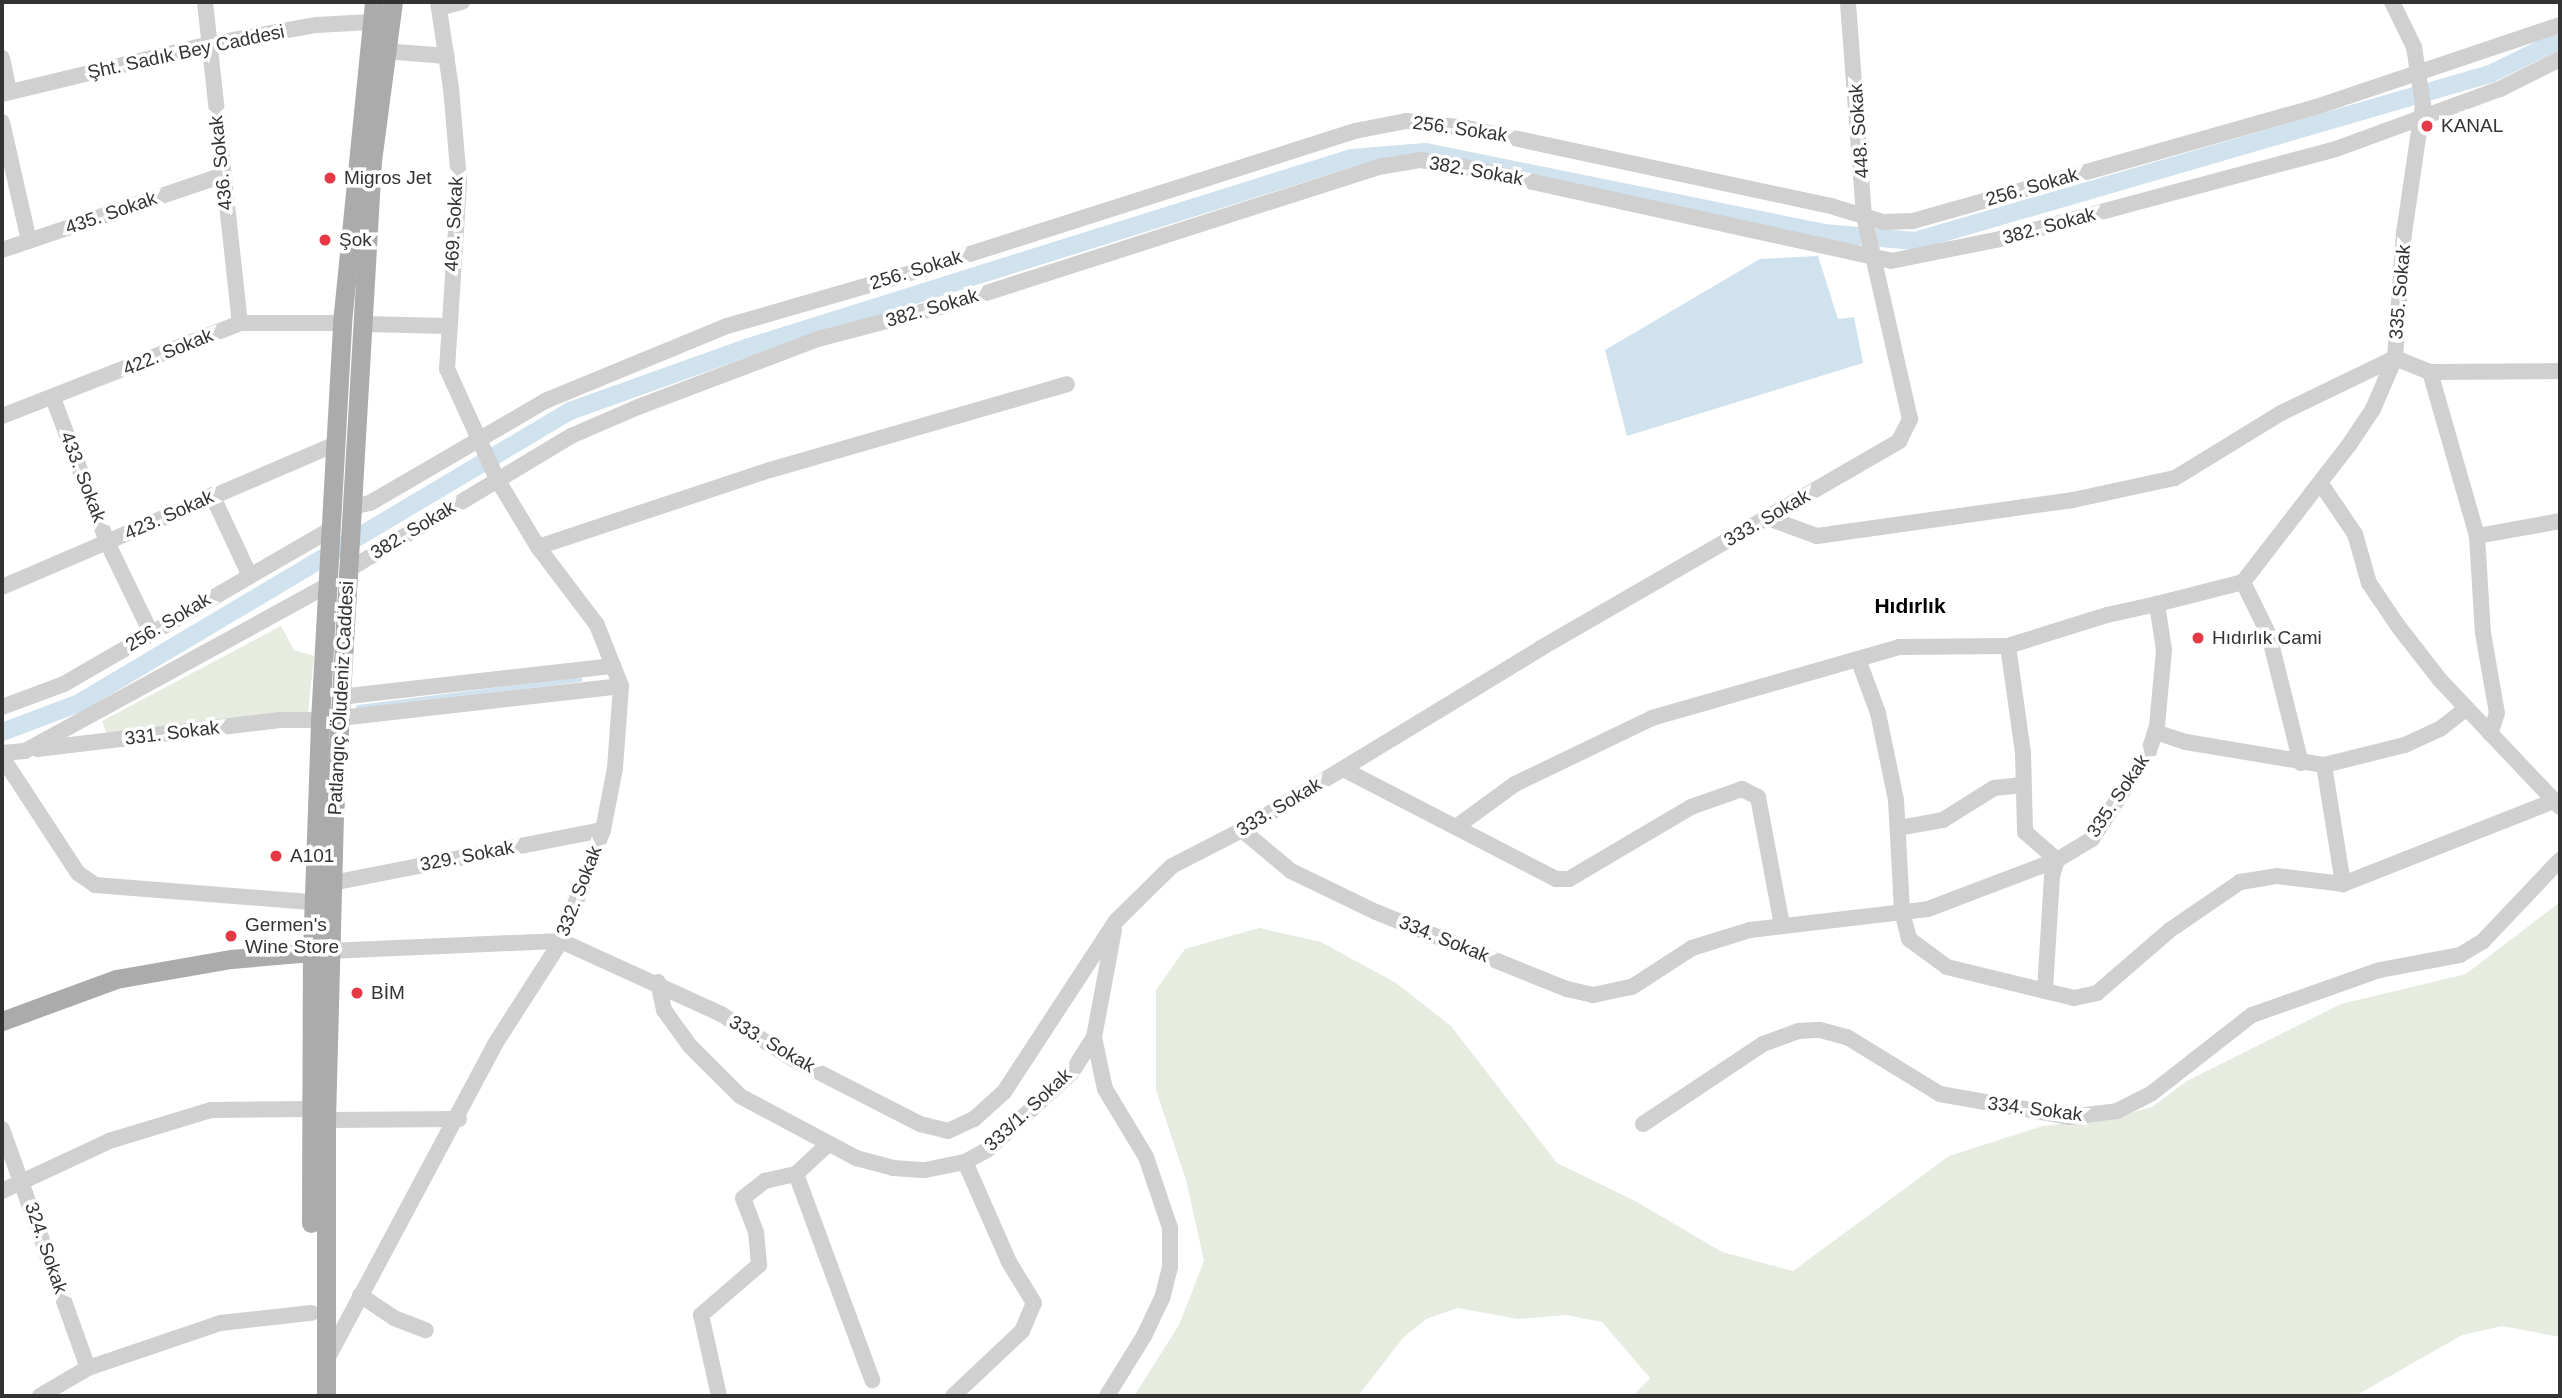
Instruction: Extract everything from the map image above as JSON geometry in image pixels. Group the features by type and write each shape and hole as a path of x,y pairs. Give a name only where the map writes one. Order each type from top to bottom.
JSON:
{"main road":[{"name":"Patlangıç Öludeniz Caddesi","path":"312,1396 311,1313 320,951 313,902 320,720 342,323 374,2"},
{"name":"Patlangıç Öludeniz Caddesi","path":"320,951 332,883 340,697 363,324 384,51 393,2"},
{"path":"2,1021 116,979 231,959 320,951"},
{"name":"Patlangıç Öludeniz Caddesi","path":"318,1114 326,1396"}],"street":[{"name":"436. Sokak","path":"205,2 211,44 220,176 240,323"},
{"path":"438,5 462,2"},
{"name":"448. Sokak","path":"1849,2 1865,219 1874,256"},
{"name":"335. Sokak","path":"2243,582 2321,484 2372,409 2395,358 2404,233 2422,111 2420,78 2404,22 2392,2"},
{"name":"469. Sokak","path":"438,5 447,56 459,181 447,326 447,369 482,444"},
{"name":"Şht. Sadık Bey Caddesi","path":"5,93 211,44 316,25 371,22"},
{"name":"256. Sokak","path":"351,517 370,503 482,444 545,401 727,326 904,275 1355,131 1406,121 1519,137 1865,219 1883,222 1913,221 2420,78 2560,26"},
{"path":"384,51 447,56"},
{"path":"2,58 5,93"},
{"name":"382. Sokak","path":"348,565 495,476 571,436 818,339 955,303 1378,167 1421,160 1465,167 1874,256 1926,256 2000,239 2322,153 2422,111 2500,89 2560,59"},
{"path":"2,122 29,241"},
{"name":"435. Sokak","path":"2,250 220,176"},
{"name":"333. Sokak","path":"561,941 658,982 793,1059 920,1124 948,1131 974,1119 1004,1092 1116,922 1172,866 1242,830 1541,648 1899,441 1910,419 1874,256"},
{"name":"422. Sokak","path":"2,416 240,323 342,323"},
{"path":"363,324 447,326"},
{"path":"1768,518 1817,536 2073,500 2175,478 2281,413 2395,358 2430,372 2560,371"},
{"path":"2430,372 2477,536 2483,633 2497,713 2490,734"},
{"path":"538,547 757,474 1067,384"},
{"name":"433. Sokak","path":"53,398 107,542 150,631"},
{"name":"423. Sokak","path":"2,587 336,444"},
{"path":"340,718 621,685 611,666 597,625 538,547 495,476 482,444"},
{"path":"1858,659 1878,713 1899,828 1902,912 1909,939 1947,967 2074,998 2097,993 2181,922 2240,882 2277,876 2343,884 2557,804 2490,734 2398,626 2369,583 2355,534 2321,484"},
{"path":"212,495 248,574"},
{"path":"2477,536 2560,521"},
{"name":"256. Sokak","path":"2,707 64,684 248,574 330,533"},
{"path":"313,902 95,885 78,873 2,755 25,751 328,581"},
{"path":"1456,827 1515,784 1581,748 1652,718 1899,647 2008,646 2107,615 2243,582 2269,635 2301,764"},
{"name":"335. Sokak","path":"1658,971 1692,948 1782,925 1928,909 2057,860 2092,839 2149,751 2155,732 2164,650 2157,604"},
{"path":"2008,646 2023,753 2021,785 2025,832 2057,860 2052,876 2045,991"},
{"path":"340,697 611,666"},
{"name":"332. Sokak","path":"325,1363 459,1119 495,1044 561,941 603,830 615,768 621,685"},
{"path":"2155,732 2186,742 2301,764 2324,765 2404,746 2440,729 2467,708"},
{"name":"331. Sokak","path":"25,751 280,720 320,720"},
{"path":"2324,765 2343,884"},
{"path":"1343,769 1556,879 1569,879 1691,807 1742,789 1758,797 1782,925"},
{"path":"1899,828 1943,820 1994,788 2021,785"},
{"name":"329. Sokak","path":"332,883 603,830"},
{"name":"334. Sokak","path":"1242,830 1291,871 1376,912 1567,989 1593,995 1615,993 1658,971"},
{"name":"334. Sokak","path":"1643,1124 1763,1044 1798,1031 1820,1030 1847,1037 1940,1094 2069,1117 2109,1113 2152,1093 2252,1014 2380,970 2460,955 2483,941 2560,860"},
{"name":"333/1. Sokak","path":"658,982 664,1010 690,1046 740,1096 827,1145 893,1168 925,1170 965,1162 997,1142 1072,1072 1094,1037 1116,922"},
{"path":"320,951 561,941"},
{"path":"1094,1037 1105,1089 1146,1157 1170,1228 1170,1267 1161,1298 1144,1336 1107,1396"},
{"path":"2,1191 109,1141 211,1110 459,1119"},
{"name":"324. Sokak","path":"2,1129 88,1368"},
{"path":"719,1396 701,1315 759,1265 756,1232 743,1198 765,1181 796,1174 827,1145"},
{"path":"953,1396 1022,1331 1034,1303 1009,1262 965,1162"},
{"path":"796,1174 872,1380"},
{"path":"360,1295 394,1318 426,1330"},
{"path":"40,1396 61,1391 88,1368 220,1322 311,1313"}],"shaded area":[{"path":"281,626 294,650 314,656 308,713 107,735 102,721"},
{"path":"2560,902 2560,1337 2502,1326 2462,1335 2355,1396 1633,1396 1650,1378 1602,1322 1566,1315 1518,1319 1458,1308 1426,1319 1403,1338 1358,1396 1134,1396 1179,1325 1204,1261 1186,1180 1156,1090 1156,990 1185,949 1259,928 1321,942 1396,983 1451,1026 1557,1163 1637,1202 1722,1252 1793,1271 1949,1156 2043,1126 2116,1117 2152,1107 2187,1081 2341,1004 2466,974"}],"water":[{"path":"1818,256 1838,319 1854,317 1863,363 1627,436 1605,350 1760,259"}],"waterway":[{"path":"2,732 79,703 570,411 752,346 1351,158 1426,152 1824,233 1915,241 2490,74 2560,40"},
{"path":"358,707 579,679"}],"place":[{"name":"KANAL","path":"2427,126"},
{"name":"Migros Jet","path":"330,178"},
{"name":"Şok","path":"325,240"},
{"name":"Hıdırlık Cami","path":"2198,638"},
{"name":"A101","path":"276,856"},
{"name":"Germen's Wine Store","path":"231,936"},
{"name":"BİM","path":"357,993"}],"district":[{"name":"Hıdırlık","path":"1910,606"}]}
